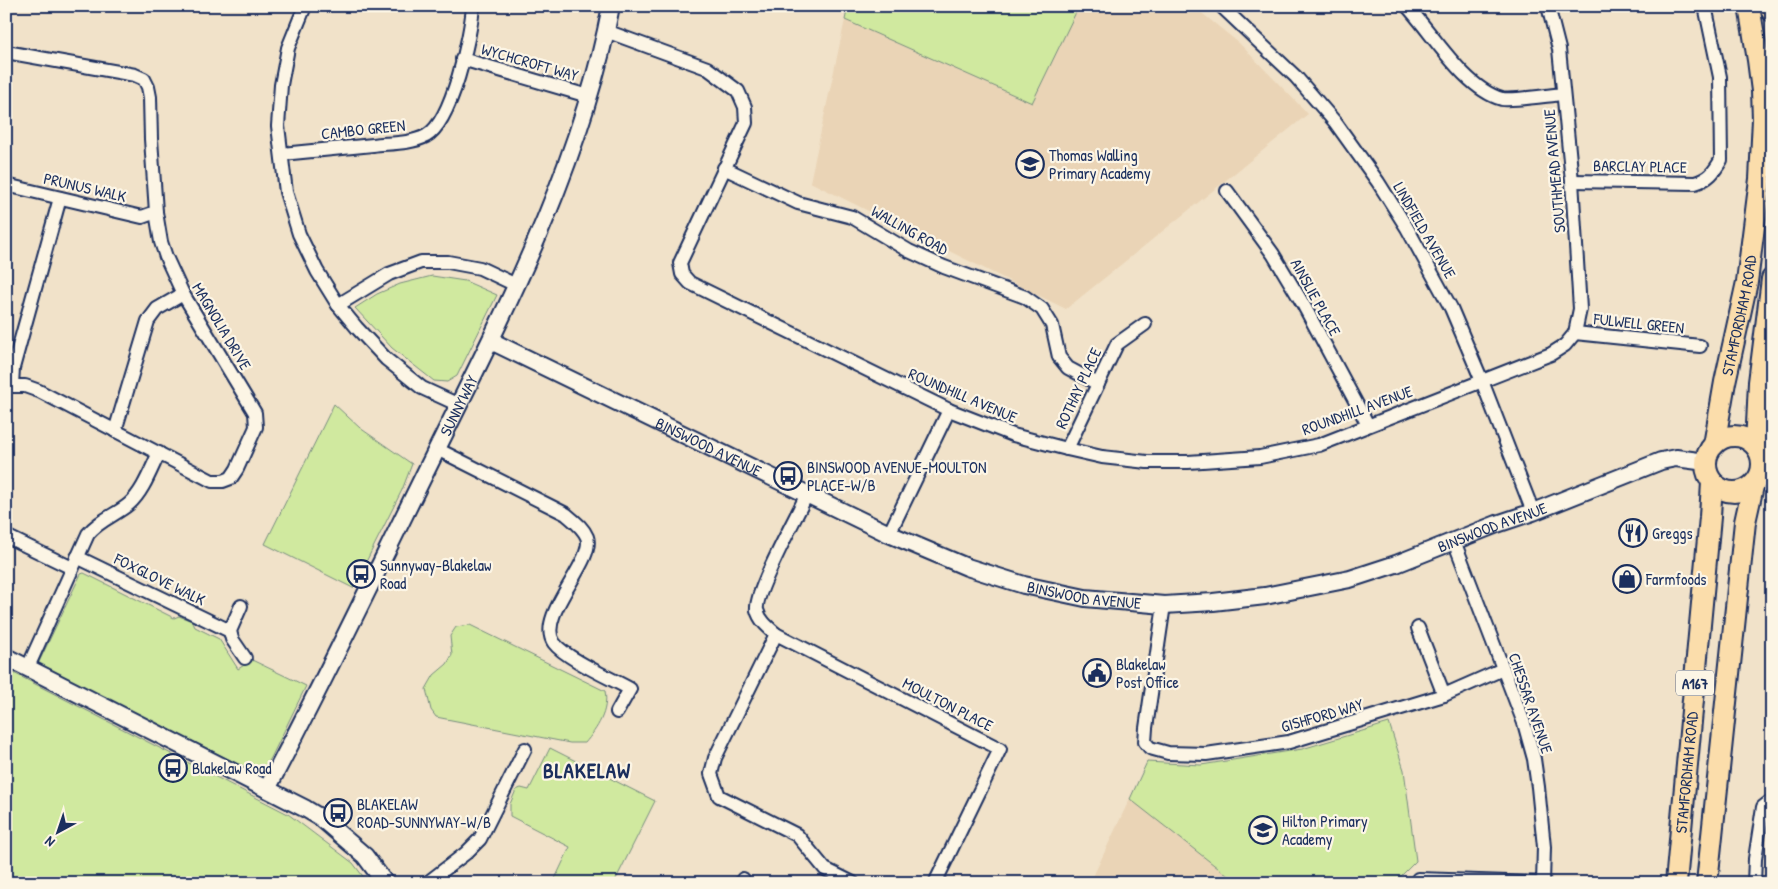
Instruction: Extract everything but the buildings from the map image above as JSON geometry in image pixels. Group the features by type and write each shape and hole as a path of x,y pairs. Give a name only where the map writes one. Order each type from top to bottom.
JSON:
{"main road":[{"name":"STAMFORDHAM ROAD","path":"1710,453 1747,282 1760,179 1763,119 1762,91 1749,6"},
{"path":"1771,6 1772,11"},
{"name":"STAMFORDHAM ROAD","path":"1756,446 1759,382 1772,279"},
{"path":"1729,436 1743,437 1756,446 1760,453 1763,475 1740,492 1729,492 1717,487 1706,470 1710,453 1729,436"},
{"name":"STAMFORDHAM ROAD","path":"1707,883 1745,522 1763,475"},
{"name":"STAMFORDHAM ROAD","path":"1676,883 1712,482"}],"street":[{"path":"305,6 288,48 281,85 278,126 286,192 299,234 317,271 338,305 386,359 422,388 459,405"},
{"name":"CAMBO GREEN","path":"282,154 405,142 426,136 439,125 452,100 473,6"},
{"name":"SUNNYWAY","path":"267,789 300,727 491,341 516,285 576,136 611,6"},
{"name":"LINDFIELD AVENUE","path":"1221,6 1296,78 1335,122 1378,182 1407,228 1451,308 1534,512"},
{"path":"1407,6 1466,77 1484,92 1504,99 1563,94"},
{"name":"SOUTHMEAD AVENUE","path":"1548,6 1559,49 1572,181 1580,309 1575,334"},
{"name":"BARCLAY PLACE","path":"1572,181 1695,183 1707,180 1716,170 1721,160 1720,77 1705,6"},
{"name":"ROUNDHILL AVENUE","path":"606,30 707,68 738,91 745,107 746,123 680,263 682,274 690,283 949,410 1013,434 1102,457 1147,462 1188,462 1251,457 1319,445 1551,354 1565,345 1575,334"},
{"name":"MAGNOLIA DRIVE","path":"6,52 135,75 144,79 150,97 156,212 163,250 183,294 255,413 256,427 231,478 223,481 212,480 39,391 25,386 9,385"},
{"name":"WYCHCROFT WAY","path":"462,59 588,96"},
{"name":"WALLING ROAD","path":"724,168 798,203 852,217 910,251 944,268 1025,297 1042,309 1052,325 1059,357 1068,368 1098,384"},
{"name":"PRUNUS WALK","path":"6,185 142,217 156,212"},
{"name":"AINSLIE PLACE","path":"1227,191 1274,254 1368,425"},
{"path":"9,385 60,198"},
{"path":"338,305 389,274 420,262 448,262 480,268 516,285"},
{"path":"115,430 148,321 157,309 183,294"},
{"name":"ROTHAY PLACE","path":"1067,449 1117,344 1145,324"},
{"name":"FULWELL GREEN","path":"1575,334 1700,346"},
{"name":"BINSWOOD AVENUE","path":"491,341 889,534 967,567 1024,585 1085,598 1164,605 1213,602 1265,596 1350,579 1396,564 1534,512 1661,461 1710,453"},
{"path":"889,534 949,410"},
{"path":"437,449 566,514 581,527 588,539 586,552 550,622 553,642 565,654 630,689 618,712"},
{"path":"28,667 88,534 94,527 131,502 140,491 159,453"},
{"name":"MOULTON PLACE","path":"807,494 760,590 757,609 763,623 776,634 1000,749 936,883"},
{"name":"FOXGLOVE WALK","path":"6,536 75,563 230,631"},
{"name":"CHESSAR AVENUE","path":"1454,541 1524,723 1534,759 1544,847 1543,883"},
{"name":"GISHFORD WAY","path":"1164,605 1145,742 1150,748 1168,753 1206,754 1289,742 1444,695 1503,669"},
{"path":"241,606 230,631 232,639 245,658"},
{"path":"1418,628 1444,695"},
{"path":"776,634 714,758 711,774 718,796 797,835 825,869 853,883"},
{"path":"6,656 306,809 321,818 365,856 385,883"},
{"path":"427,883 466,854 480,839 525,749"},
{"path":"1754,883 1755,859 1763,807 1772,800"},
{"path":"1418,879 1543,883"}],"shaded area":[{"name":"Thomas Walling Primary Academy","path":"848,6 1193,6 1239,43 1308,114 1066,309 810,182"},
{"name":"Hilton Primary Academy","path":"1389,723 1404,770 1416,861 1398,879 1401,883 1090,883 1147,762 1201,765 1302,749"}],"green space":[{"path":"848,6 1079,6 1032,103 845,20"},
{"path":"432,276 465,281 497,295 457,376 447,382 434,381 392,348 355,308 377,294 400,284"},
{"path":"334,404 360,428 412,464 402,490 353,588 265,544"},
{"path":"84,573 174,618 179,616 192,621 195,627 219,639 238,669 252,660 306,686 265,767 246,768 38,664 81,574"},
{"path":"470,625 605,691 604,713 598,726 585,743 570,743 436,717 431,710 426,689 434,675 447,664 452,655 450,636 456,627"},
{"path":"6,669 288,814 353,863 368,883 6,883"},
{"name":"Hilton Primary Academy","path":"1389,723 1404,770 1416,861 1398,879 1385,883 1237,883 1130,799 1147,762 1201,765 1302,749"},
{"path":"550,748 655,801 614,883 553,883 570,847 510,816 510,804 516,790 521,788 529,790"}],"place":[{"name":"Thomas Walling Primary Academy","path":"1030,164"},
{"name":"BINSWOOD AVENUE-MOULTON PLACE-W/B","path":"788,476"},
{"name":"Greggs","path":"1633,533"},
{"name":"Sunnyway-Blakelaw Road","path":"361,574"},
{"name":"Farmfoods","path":"1627,579"},
{"name":"Blakelaw Post Office","path":"1097,673"},
{"name":"Blakelaw Road","path":"173,768"},
{"name":"BLAKELAW ROAD-SUNNYWAY-W/B","path":"338,813"},
{"name":"Hilton Primary Academy","path":"1263,830"}],"district":[{"name":"BLAKELAW","path":"587,770"}]}
